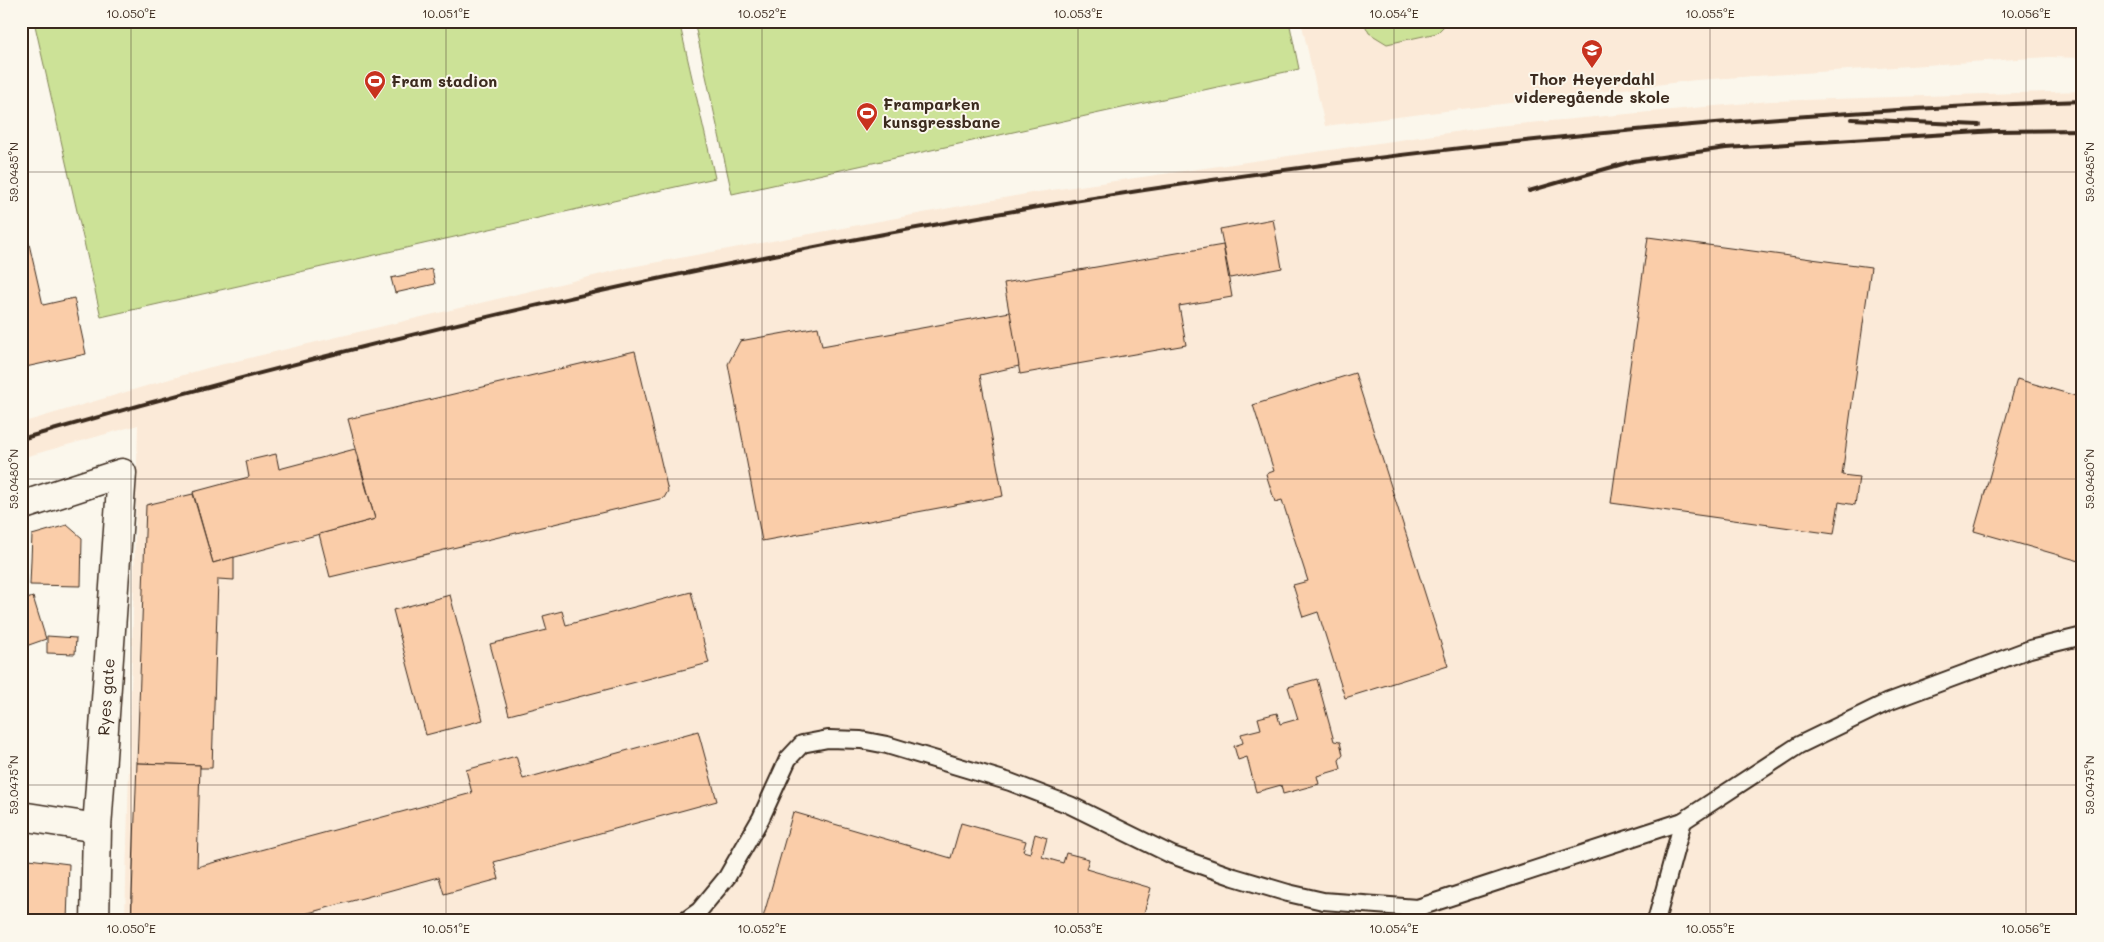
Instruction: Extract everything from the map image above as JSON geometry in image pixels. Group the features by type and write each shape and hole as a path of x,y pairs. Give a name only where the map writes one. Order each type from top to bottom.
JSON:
{"street":[{"name":"Ryes gate","path":"21,506 122,473 97,828 95,921"},
{"path":"21,816 97,828"}],"lane":[{"path":"685,921 699,911 728,877 761,818 788,759 802,744 828,739 861,740 887,746 1010,782 1070,805 1172,854 1234,877 1323,900 1417,908 1682,821 1799,746 1888,702 2030,649 2083,636"},
{"path":"1656,921 1682,821"}],"shaded area":[{"name":"Thor Heyerdahl videregående skole","path":"1301,21 2083,21 2083,58 2048,57 1696,80 1325,126"},
{"path":"2083,91 2083,921 125,921 138,425 21,458 21,423 207,368 631,267 1031,193 1496,126 1770,101"}],"green space":[{"name":"Fram stadion","path":"34,21 679,21 715,178 101,317"},
{"name":"Framparken kunsgressbane","path":"694,21 1289,21 1299,69 732,194"},
{"path":"1363,21 1449,21 1437,33 1387,44 1369,33"}],"building":[{"path":"21,209 43,305 74,298 86,354 21,368"},
{"path":"1273,219 1282,268 1230,278 1220,229"},
{"path":"1648,237 1871,267 1842,475 1859,477 1855,505 1839,502 1834,534 1611,503"},
{"path":"1223,245 1232,297 1179,306 1186,345 1020,374 1004,283"},
{"path":"432,269 435,284 395,293 391,278"},
{"path":"1010,312 1019,366 980,375 1003,496 762,541 728,364 740,341 818,327 822,346"},
{"path":"635,351 668,491 664,498 330,577 319,534 375,519 348,419"},
{"path":"1355,373 1448,666 1345,698 1318,612 1303,617 1293,585 1308,581 1282,500 1275,502 1266,474 1274,471 1253,405"},
{"path":"2017,379 2083,398 2083,562 1974,531"},
{"path":"355,449 375,519 213,563 193,492 249,477 246,461 276,454 279,469"},
{"path":"193,494 213,563 234,557 234,580 218,579 212,768 200,768 200,765 137,763 146,505"},
{"path":"67,525 82,538 81,586 30,585 32,535"},
{"path":"691,592 709,663 509,715 490,644 547,630 543,616 562,611 566,625"},
{"path":"450,595 483,720 426,735 393,610"},
{"path":"33,597 46,639 26,646 21,630 21,601"},
{"path":"47,636 76,638 75,654 47,653"},
{"path":"1317,679 1334,741 1340,742 1343,755 1339,760 1341,769 1317,776 1319,784 1283,794 1281,785 1256,792 1247,757 1238,760 1234,746 1243,743 1241,734 1261,729 1258,718 1277,713 1280,724 1298,719 1288,687"},
{"path":"698,731 717,801 494,862 499,879 444,894 439,877 279,921 131,921 137,763 200,765 197,867 472,793 466,770 516,756 523,779"},
{"path":"793,812 951,858 961,823 1026,841 1023,851 1030,853 1035,834 1047,838 1042,857 1063,863 1066,853 1089,859 1086,869 1151,888 1144,913 1169,921 762,921"},
{"path":"21,858 69,864 67,921 24,921"}],"railway":[{"path":"21,439 274,370 528,308 784,253 1042,207 1300,168 1560,137 1821,115 2083,101"},
{"path":"1852,119 1979,125"},
{"path":"1529,191 1633,161 1726,148 1996,131 2081,130"}],"place":[{"name":"Thor Heyerdahl videregående skole","path":"1592,69"},
{"name":"Fram stadion","path":"375,100"},
{"name":"Framparken kunsgressbane","path":"867,132"}]}
